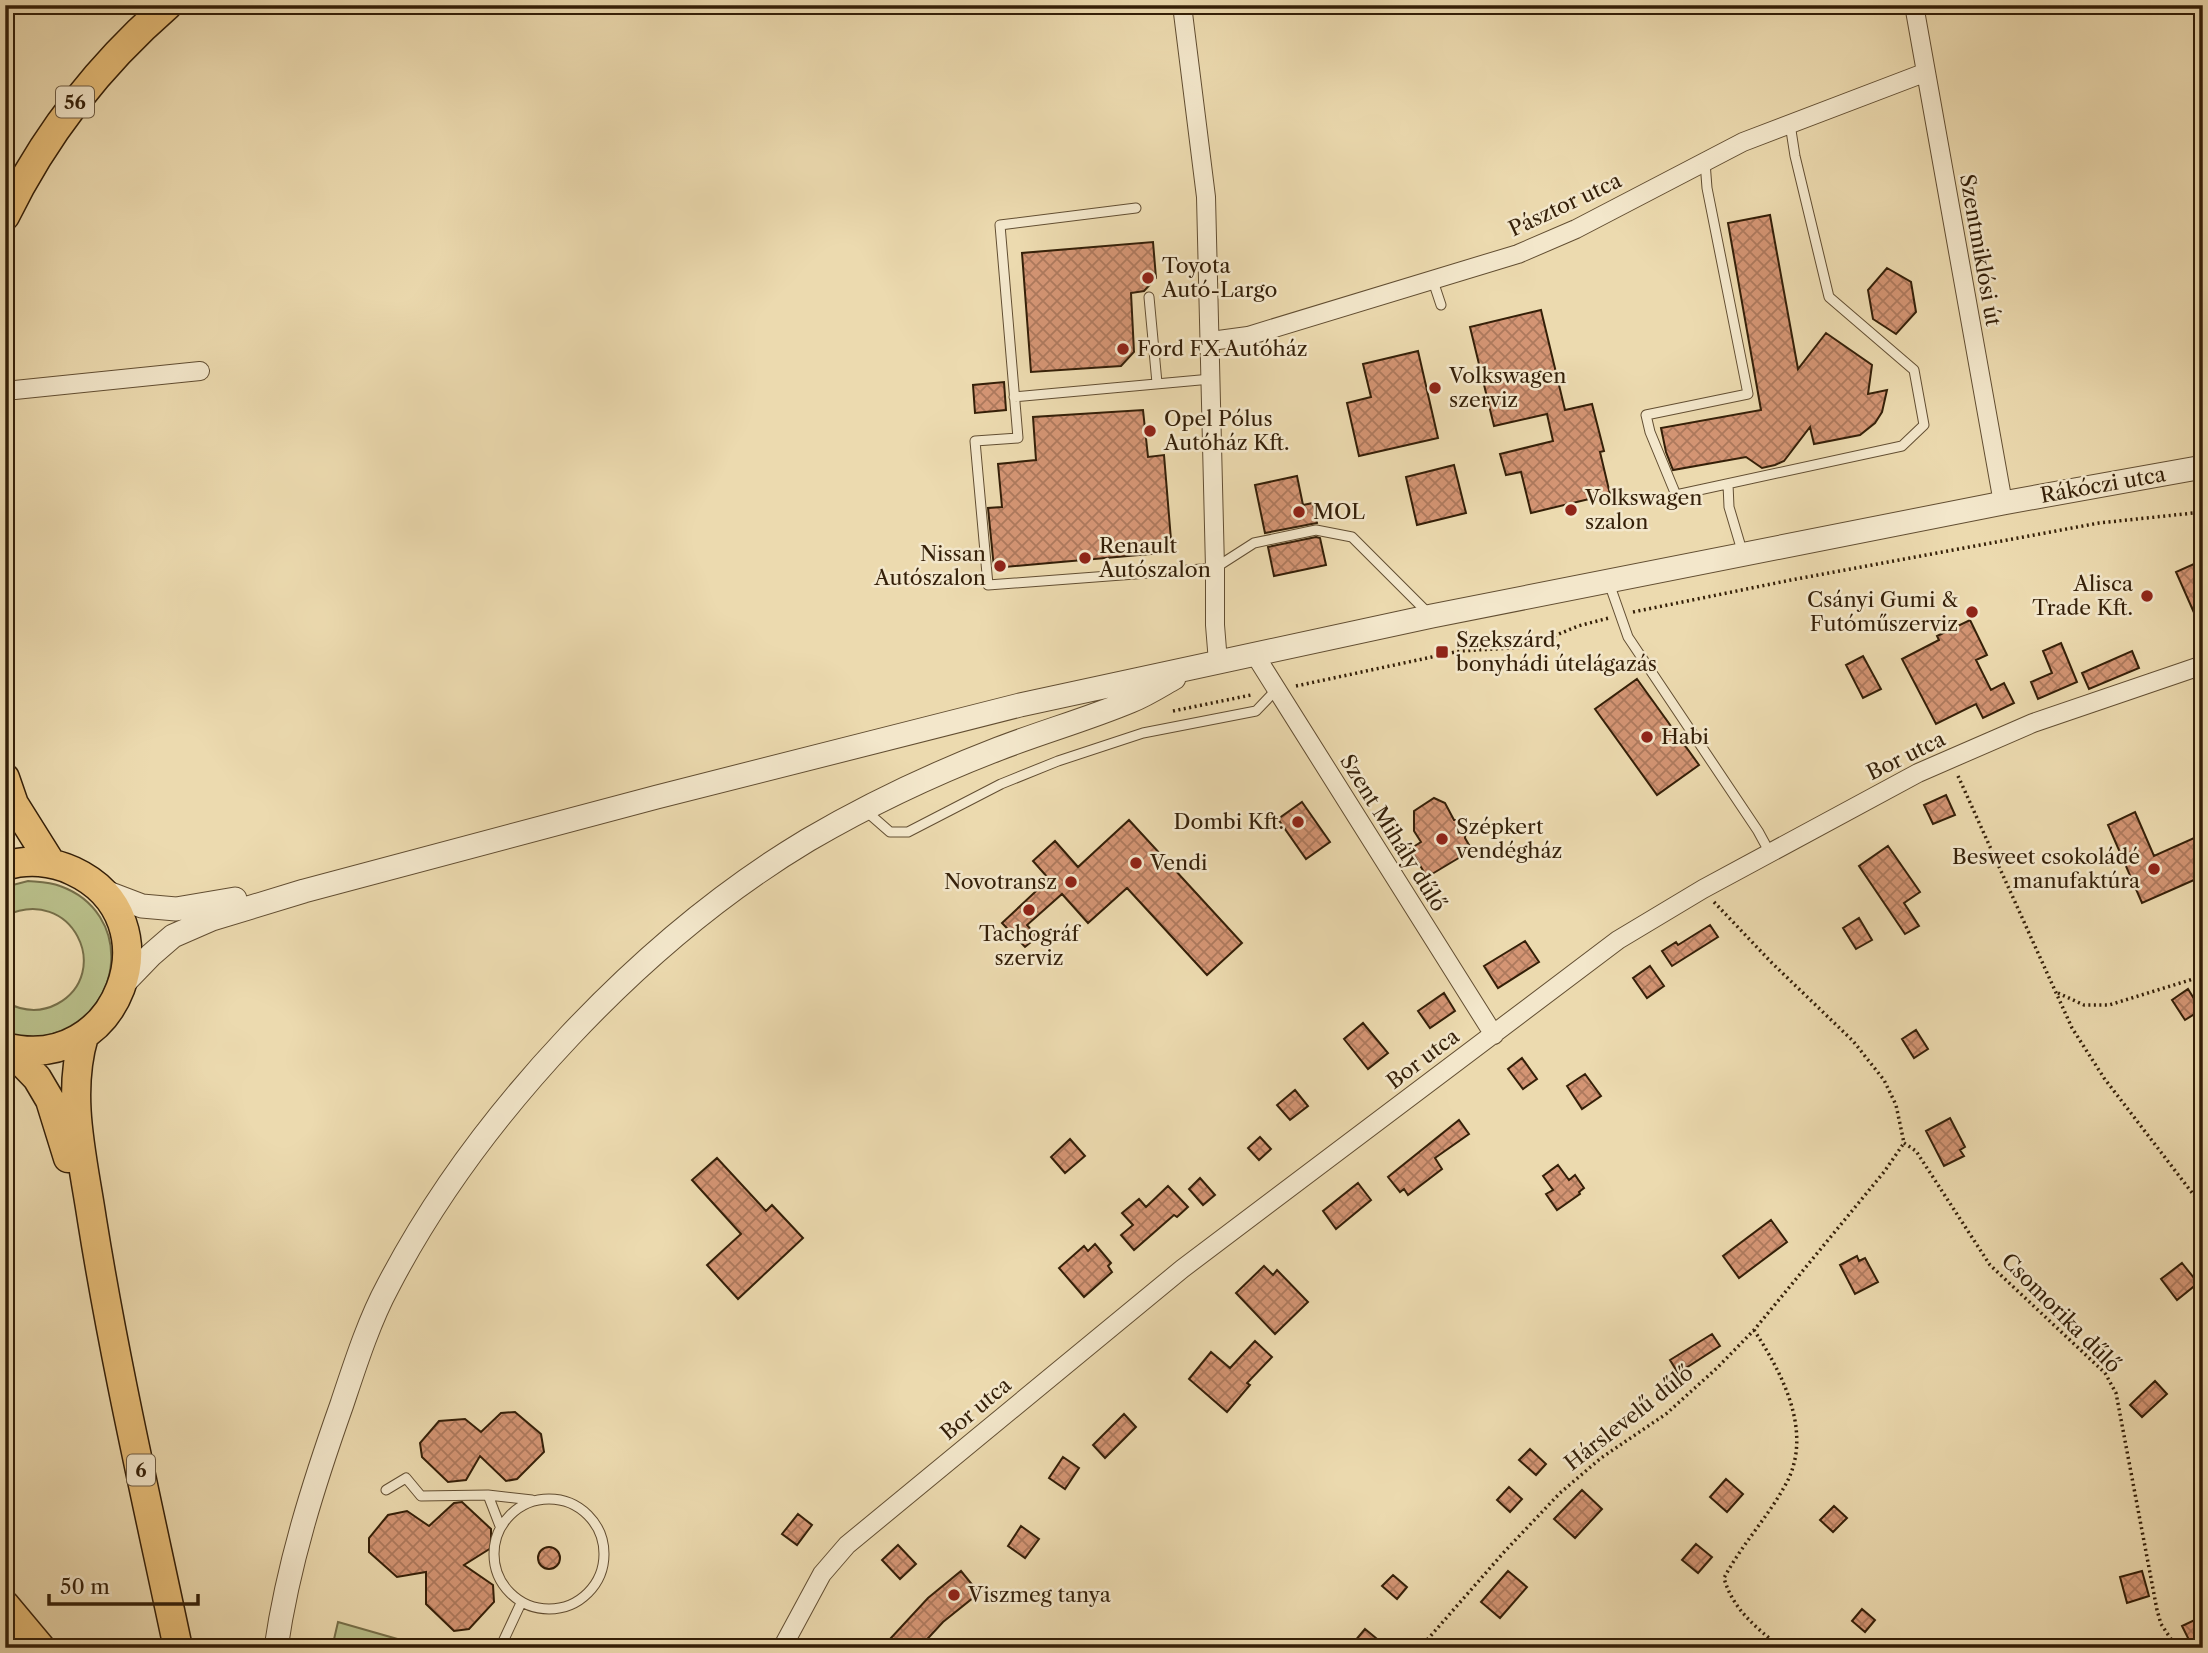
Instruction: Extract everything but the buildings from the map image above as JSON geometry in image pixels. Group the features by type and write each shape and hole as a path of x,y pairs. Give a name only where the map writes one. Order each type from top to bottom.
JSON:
{"main road":[{"name":"56","path":"5,216 34,162 72,104 118,52 168,5"},
{"path":"5,778 14,804 51,863"},
{"name":"6","path":"5,866 32,862 51,863 77,873 100,890 113,906 124,934 127,964 119,996 104,1018 84,1036 67,1045 47,1050 27,1051 7,1047"},
{"name":"6","path":"84,1036 78,1056 75,1092 77,1126 104,1293 178,1648"},
{"name":"6","path":"7,1047 37,1078 50,1100 64,1141 104,1293"},
{"path":"5,1605 41,1648"}],"street":[{"path":"276,1648 292,1569 316,1478 386,1288 434,1206 492,1124 556,1051 617,989 681,931 808,841 916,784 996,749 1133,700 1208,664 1214,625 1215,568 1206,197 1182,5"},
{"name":"Szentmiklósi út","path":"1914,5 1924,73 2003,503"},
{"name":"Pásztor utca","path":"1211,341 1248,336 1518,254 1576,229 1743,142 1924,73"},
{"path":"5,391 201,371"},
{"name":"Rákóczi utca","path":"304,891 1006,708 1432,616 2003,503 2203,467"},
{"name":"Szent Mihály dűlő","path":"1255,655 1494,1035"},
{"name":"Bor utca","path":"782,1648 822,1574 847,1545 1182,1269 1618,940 1703,889 1918,773 2033,723 2203,665"},
{"path":"100,890 142,906 176,909 270,892 304,891"},
{"path":"123,984 173,936 212,919 304,891"}],"lane":[{"path":"1705,162 1707,188 1748,394 1646,415 1650,432 1676,495 1902,446 1924,425 1914,369 1829,297 1795,156 1790,124"},
{"path":"1136,208 1000,225 1017,438 975,441 988,585 1215,568 1254,543 1316,530 1352,537 1432,616"},
{"path":"1432,278 1441,304"},
{"path":"1149,297 1157,383"},
{"path":"1014,397 1212,379"},
{"path":"1728,484 1730,507 1743,554"},
{"path":"1608,581 1628,637 1770,853"},
{"path":"865,810 890,832 908,832 1001,784 1058,761 1143,733 1256,711 1276,690"},
{"path":"386,1490 406,1478 421,1496 556,1499 576,1505 593,1520 598,1529 603,1539 604,1561 598,1582 583,1598 564,1608 542,1610 521,1603 505,1588 495,1569 493,1547 500,1526 514,1510 534,1500"},
{"path":"488,1496 500,1526"},
{"path":"500,1648 521,1603"}],"path":[{"path":"1627,614 1791,580 2099,523 2203,512"},
{"path":"1168,712 1460,651 1528,647 1578,626 1615,617"},
{"path":"1951,759 2072,1028 2104,1078 2203,1207"},
{"path":"1703,889 1772,963 1853,1041 1884,1080 1896,1105 1904,1143"},
{"path":"2057,993 2084,1005 2109,1005 2203,976"},
{"name":"Hárslevelű dűlő","path":"1420,1648 1504,1551 1560,1493 1601,1458 1666,1414 1754,1330 1884,1172 1904,1143"},
{"name":"Csomorika dűlő","path":"1904,1143 1916,1151 1990,1265 2105,1373 2116,1392 2157,1610 2161,1624 2178,1648"},
{"path":"1754,1330 1774,1360 1790,1395 1797,1451 1788,1480 1766,1516 1737,1554 1724,1578 1729,1594 1749,1621 1782,1648"}],"green space":[{"path":"28,881 60,886 84,899 100,917 109,938 111,962 106,984 95,1005 77,1022 47,1036 16,1036 5,1032 5,1002 31,1010 57,1004 74,990 82,973 83,954 78,936 66,922 49,912 29,909 5,916 5,887"},
{"path":"338,1622 429,1648 332,1648"}],"place":[{"name":"Toyota Autó-Largo","path":"1148,278"},
{"name":"Ford FX Autóház","path":"1123,349"},
{"name":"Volkswagen szerviz","path":"1435,388"},
{"name":"Opel Pólus Autóház Kft.","path":"1150,431"},
{"name":"Volkswagen szalon","path":"1571,510"},
{"name":"MOL","path":"1299,512"},
{"name":"Renault Autószalon","path":"1085,558"},
{"name":"Nissan Autószalon","path":"1000,566"},
{"name":"Alisca Trade Kft.","path":"2147,596"},
{"name":"Csányi Gumi & Futóműszerviz","path":"1972,612"},
{"name":"Szekszárd, bonyhádi útelágazás","path":"1442,652"},
{"name":"Habi","path":"1647,737"},
{"name":"Dombi Kft.","path":"1298,822"},
{"name":"Szépkert vendégház","path":"1442,839"},
{"name":"Vendi","path":"1136,863"},
{"name":"Besweet csokoládé manufaktúra","path":"2154,869"},
{"name":"Novotransz","path":"1071,882"},
{"name":"Tachográf szerviz","path":"1029,910"},
{"name":"Viszmeg tanya","path":"954,1595"}]}
